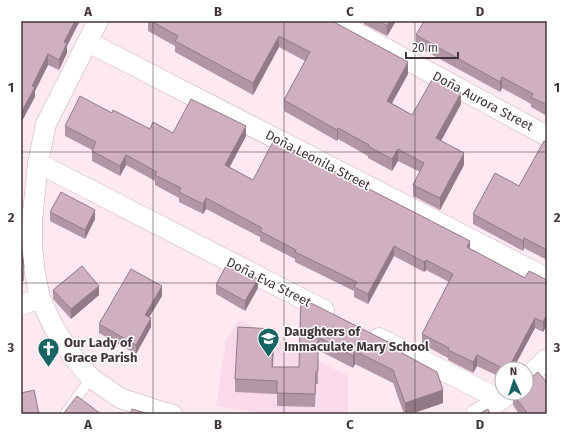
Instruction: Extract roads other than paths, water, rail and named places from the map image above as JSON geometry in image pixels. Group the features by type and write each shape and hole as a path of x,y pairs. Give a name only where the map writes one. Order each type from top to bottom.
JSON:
{"street":[{"path":"98,21 46,124 38,163 32,221 32,246 35,274 40,298 53,326 73,357 91,378 120,398 172,414"},
{"name":"Doña Aurora Street","path":"335,21 547,136"},
{"name":"Doña Leonila Street","path":"88,42 547,278"},
{"name":"Doña Eva Street","path":"38,163 338,317"},
{"path":"21,305 40,298"},
{"path":"366,332 494,392"},
{"path":"534,371 547,359"},
{"path":"476,414 498,401"}],"lane":[{"path":"65,414 91,378"}],"place":[{"name":"Daughters of Immaculate Mary School","path":"268,358"},
{"name":"Our Lady of Grace Parish","path":"49,368"}]}
